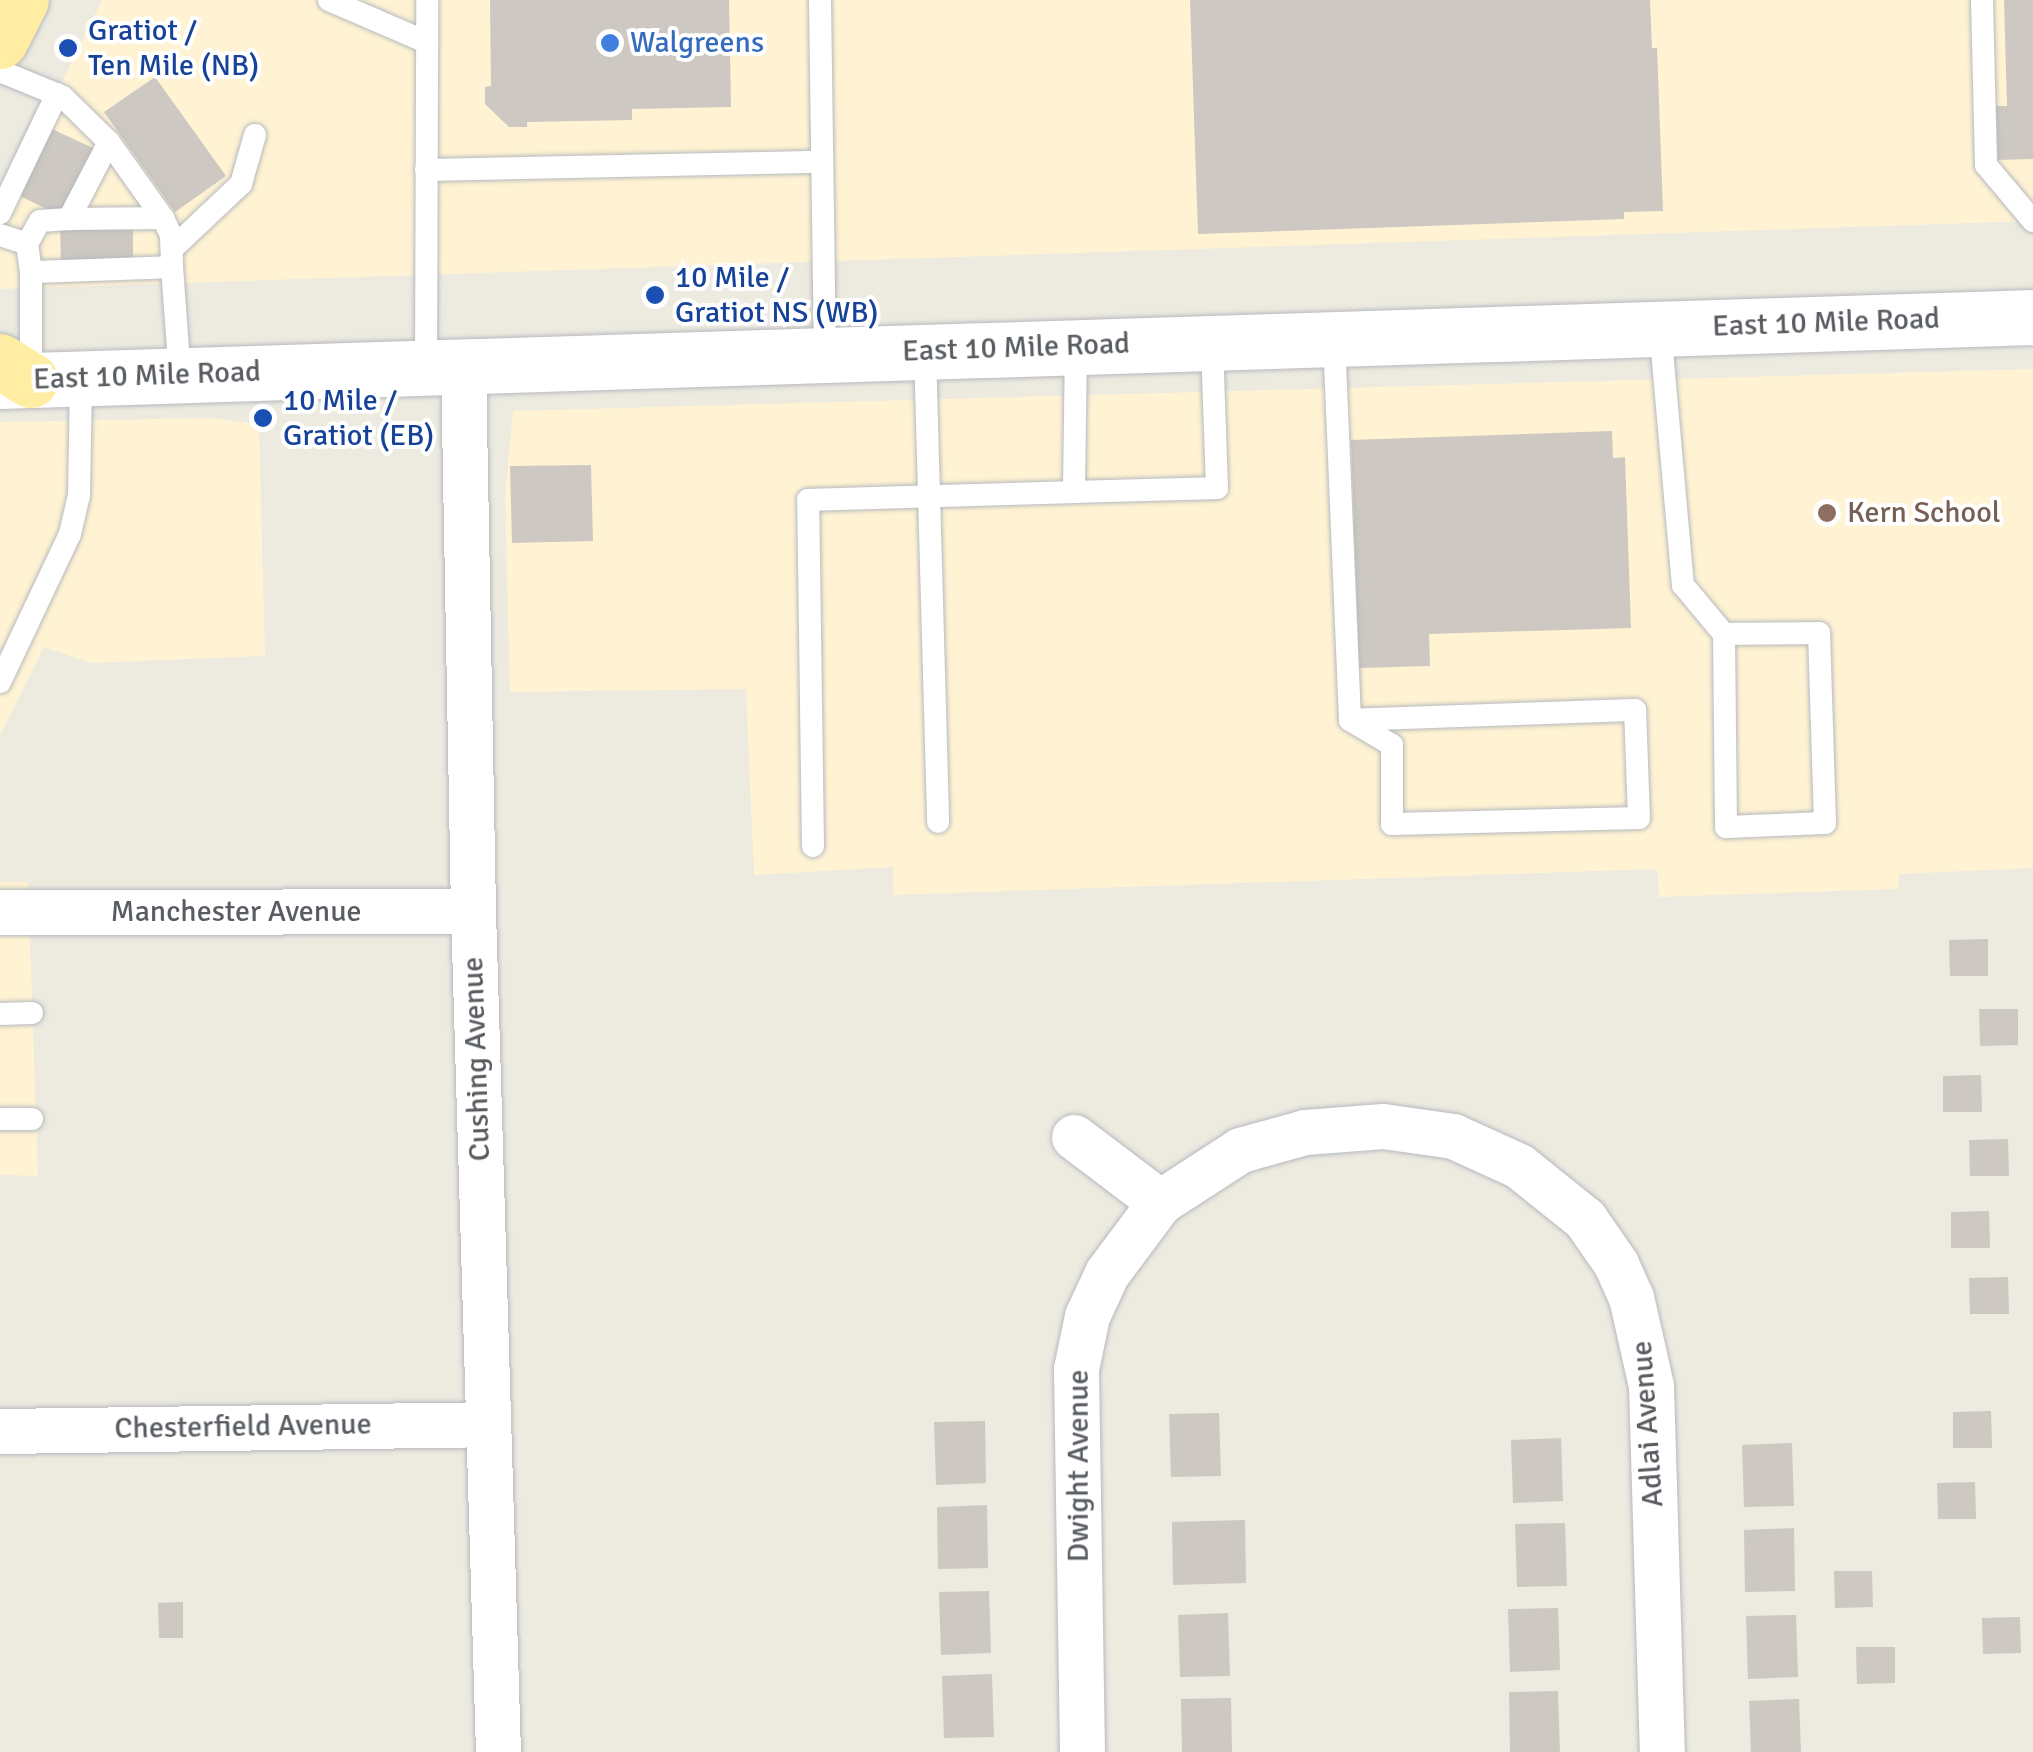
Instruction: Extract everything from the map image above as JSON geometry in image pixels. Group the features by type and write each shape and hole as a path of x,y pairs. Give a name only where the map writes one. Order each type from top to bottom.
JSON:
{"main road":[{"path":"0,41 20,0"},
{"name":"East 10 Mile Road","path":"28,375 180,374 2033,317"}],"street":[{"name":"Cushing Avenue","path":"444,366 473,912 498,1752"},
{"name":"Manchester Avenue","path":"0,912 473,912"},
{"name":"Adlai Avenue","path":"1160,1202 1240,1150 1305,1132 1383,1126 1453,1136 1519,1166 1585,1219 1616,1264 1631,1297 1651,1386 1662,1752"},
{"path":"1074,1137 1160,1202"},
{"name":"Dwight Avenue","path":"1082,1752 1076,1369 1087,1316 1107,1274 1160,1202"},
{"name":"Chesterfield Avenue","path":"0,1431 487,1424"}],"lane":[{"path":"329,0 426,42"},
{"path":"426,0 426,170 444,366"},
{"path":"820,0 825,354"},
{"path":"1982,0 1986,165 2033,221"},
{"path":"0,70 57,94 109,142 163,218 172,258 180,374"},
{"path":"0,213 57,94"},
{"path":"31,272 172,258 241,184 256,134"},
{"path":"70,220 109,142"},
{"path":"426,170 822,162"},
{"path":"0,682 70,534 79,496 28,375 31,272 27,244 40,221 163,218"},
{"path":"0,236 27,244"},
{"path":"1660,328 1683,585 1724,634 1726,826 1826,823 1818,633 1724,634"},
{"path":"1334,338 1350,720"},
{"path":"813,846 808,500 1216,488 1212,342"},
{"path":"1074,492 1076,346"},
{"path":"925,351 938,822"},
{"path":"1635,710 1638,818 1392,824 1392,745 1350,720 1635,710"},
{"path":"0,1014 32,1013"},
{"path":"0,1119 32,1119"}],"shaded area":[{"path":"102,0 2033,0 2033,221 0,289 0,209"},
{"path":"2033,369 2033,868 1899,874 1898,889 1659,897 1657,869 893,895 893,867 754,875 746,689 510,692 505,495 513,411"},
{"path":"211,418 259,424 265,656 91,663 44,647 0,735 0,422"},
{"path":"0,882 28,882 38,1176 0,1175"}],"building":[{"name":"Walgreens","path":"490,0 729,0 731,107 632,109 632,120 527,122 527,127 509,127 485,104 485,87 491,86"},
{"path":"1190,0 1650,0 1652,48 1657,48 1663,211 1624,212 1624,219 1198,234"},
{"path":"2004,0 2033,0 2033,159 1998,160 1996,106 2007,106"},
{"path":"155,77 226,176 175,212 104,112"},
{"path":"52,129 95,149 63,217 20,196"},
{"path":"60,223 133,223 133,267 61,267"},
{"path":"1612,431 1613,458 1625,457 1631,628 1429,634 1430,666 1359,668 1351,440"},
{"path":"591,465 593,541 512,543 510,466"},
{"path":"1988,939 1988,976 1950,976 1949,940"},
{"path":"1979,1009 2018,1009 2018,1045 1980,1046"},
{"path":"1981,1075 1982,1112 1943,1112 1943,1076"},
{"path":"2008,1139 2009,1176 1970,1176 1969,1140"},
{"path":"1989,1211 1990,1248 1951,1248 1951,1212"},
{"path":"2008,1277 2009,1314 1970,1314 1969,1278"},
{"path":"1991,1411 1992,1448 1953,1448 1953,1412"},
{"path":"1219,1413 1221,1476 1171,1477 1169,1414"},
{"path":"985,1421 986,1483 936,1485 934,1422"},
{"path":"1561,1438 1563,1501 1513,1503 1511,1440"},
{"path":"1792,1443 1794,1506 1744,1507 1742,1445"},
{"path":"1975,1482 1976,1519 1938,1519 1937,1483"},
{"path":"987,1505 988,1568 938,1569 937,1507"},
{"path":"1245,1520 1246,1583 1173,1585 1172,1522"},
{"path":"1565,1523 1567,1586 1517,1587 1515,1524"},
{"path":"1794,1528 1795,1591 1745,1592 1744,1530"},
{"path":"1834,1571 1872,1571 1873,1607 1835,1608"},
{"path":"989,1591 991,1653 941,1655 939,1592"},
{"path":"183,1602 183,1638 159,1638 158,1603"},
{"path":"1558,1608 1560,1670 1510,1672 1508,1609"},
{"path":"1228,1613 1230,1676 1180,1677 1178,1615"},
{"path":"1796,1615 1798,1677 1748,1679 1746,1616"},
{"path":"2020,1617 2021,1653 1983,1654 1982,1618"},
{"path":"1856,1647 1895,1647 1895,1683 1857,1684"},
{"path":"992,1674 994,1737 944,1738 942,1676"},
{"path":"1558,1691 1560,1752 1510,1752 1509,1692"},
{"path":"1231,1698 1232,1752 1182,1752 1181,1699"},
{"path":"1799,1699 1801,1752 1751,1752 1749,1701"}],"place":[{"name":"Walgreens","path":"610,43"},
{"name":"Gratiot / Ten Mile (NB)","path":"68,48"},
{"name":"10 Mile / Gratiot NS (WB)","path":"655,295"},
{"name":"10 Mile / Gratiot (EB)","path":"263,418"},
{"name":"Kern School","path":"1827,513"}]}
